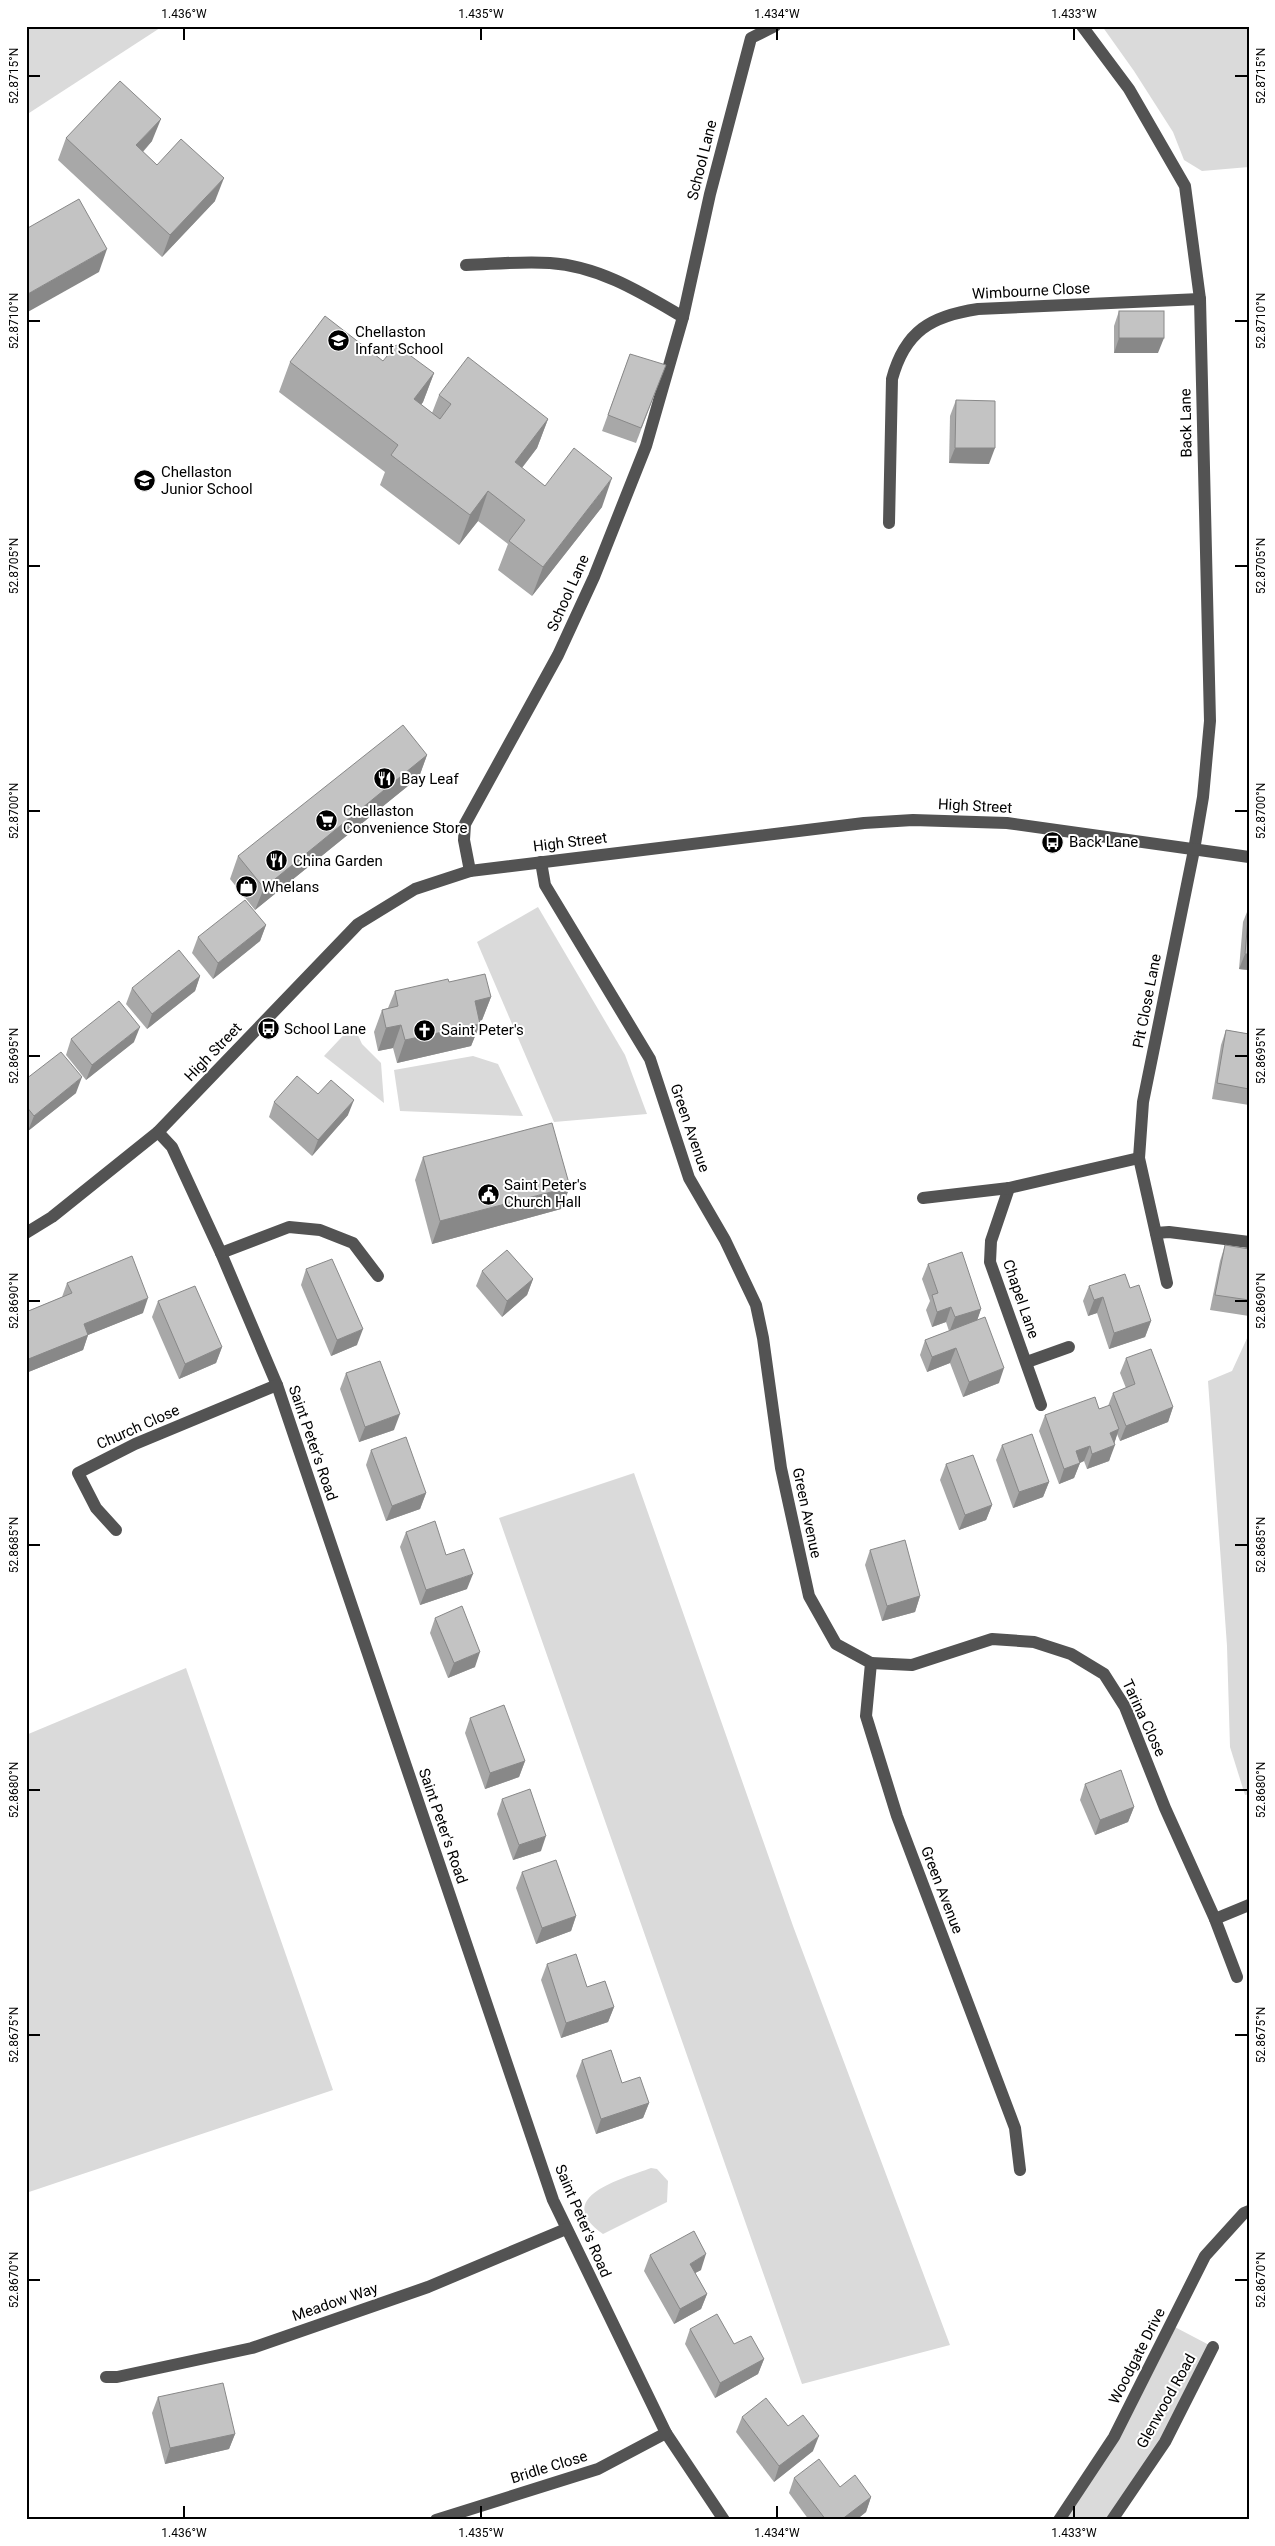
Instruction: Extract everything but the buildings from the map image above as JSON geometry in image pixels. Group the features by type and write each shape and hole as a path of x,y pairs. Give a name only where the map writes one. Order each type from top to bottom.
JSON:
{"street":[{"name":"School Lane","path":"470,871 464,840 465,824 558,654 594,577 646,446 683,317 712,186 751,38 775,26"},
{"name":"Back Lane","path":"1082,26 1129,89 1185,186 1200,299 1210,721 1203,797 1194,850"},
{"path":"466,265 550,263 575,267 627,284 683,317"},
{"name":"Wimbourne Close","path":"889,523 892,379 898,359 907,343 921,328 937,319 956,312 978,309 1200,299"},
{"name":"High Street","path":"26,1233 52,1217 158,1132 358,924 415,889 470,871 864,823 913,820 1007,823 1249,857"},
{"name":"Pit Close Lane","path":"1167,1283 1139,1158 1143,1102 1194,850"},
{"name":"Green Avenue","path":"541,862 545,885 650,1059 689,1178 725,1240 756,1305 781,1468 809,1596 836,1644 871,1663 866,1716 897,1816 1015,2128 1020,2170"},
{"name":"Saint Peter's Road","path":"158,1132 172,1147 222,1252 277,1385 553,2200 666,2433 724,2520"},
{"path":"923,1198 1009,1188 1139,1158"},
{"name":"Chapel Lane","path":"1009,1188 991,1241 990,1262 1041,1405"},
{"path":"222,1252 289,1227 320,1230 353,1243 378,1276"},
{"path":"1156,1233 1169,1232 1249,1242"},
{"name":"Chapel Lane","path":"1027,1362 1068,1347"},
{"name":"Church Close","path":"116,1530 96,1508 78,1473 135,1444 277,1385"},
{"name":"Tarina Close","path":"871,1663 912,1665 992,1639 1034,1642 1071,1654 1104,1674 1124,1708 1165,1808 1215,1919 1237,1977"},
{"path":"1215,1919 1249,1906"},
{"name":"Woodgate Drive","path":"1059,2520 1114,2437 1205,2256 1244,2213 1249,2211"},
{"name":"Meadow Way","path":"106,2378 252,2348 428,2287 566,2229"},
{"name":"Glenwood Road","path":"1112,2520 1165,2442 1213,2347"},
{"name":"Bridle Close","path":"436,2520 598,2469 666,2433"}],"shaded area":[{"path":"26,26 163,26 26,115"},
{"path":"1102,26 1249,26 1249,167 1202,171 1184,160 1173,132 1134,71"},
{"path":"538,907 625,1055 647,1114 554,1122 477,942"},
{"path":"353,1025 362,1044 381,1063 384,1103 324,1056"},
{"path":"473,1056 498,1064 523,1116 400,1111 394,1070"},
{"path":"1249,1334 1249,1794 1245,1795 1230,1747 1227,1646 1208,1381 1232,1371"},
{"path":"634,1473 793,1926 950,2345 802,2384 499,1518"},
{"path":"186,1668 333,2090 26,2193 26,1735"},
{"path":"651,2168 657,2169 668,2181 667,2202 603,2234 589,2221 584,2210 588,2200 597,2191 609,2184"},
{"path":"1171,2325 1213,2347 1165,2442 1112,2520 1059,2520 1114,2437"}],"place":[{"name":"Chellaston Infant School","path":"339,341"},
{"name":"Chellaston Junior School","path":"145,481"},
{"name":"Bay Leaf","path":"385,779"},
{"name":"Chellaston Convenience Store","path":"327,820"},
{"name":"Back Lane","path":"1053,842"},
{"name":"China Garden","path":"277,861"},
{"name":"Whelans","path":"246,887"},
{"name":"School Lane","path":"268,1029"},
{"name":"Saint Peter's","path":"425,1030"},
{"name":"Saint Peter's Church Hall","path":"488,1194"}]}
